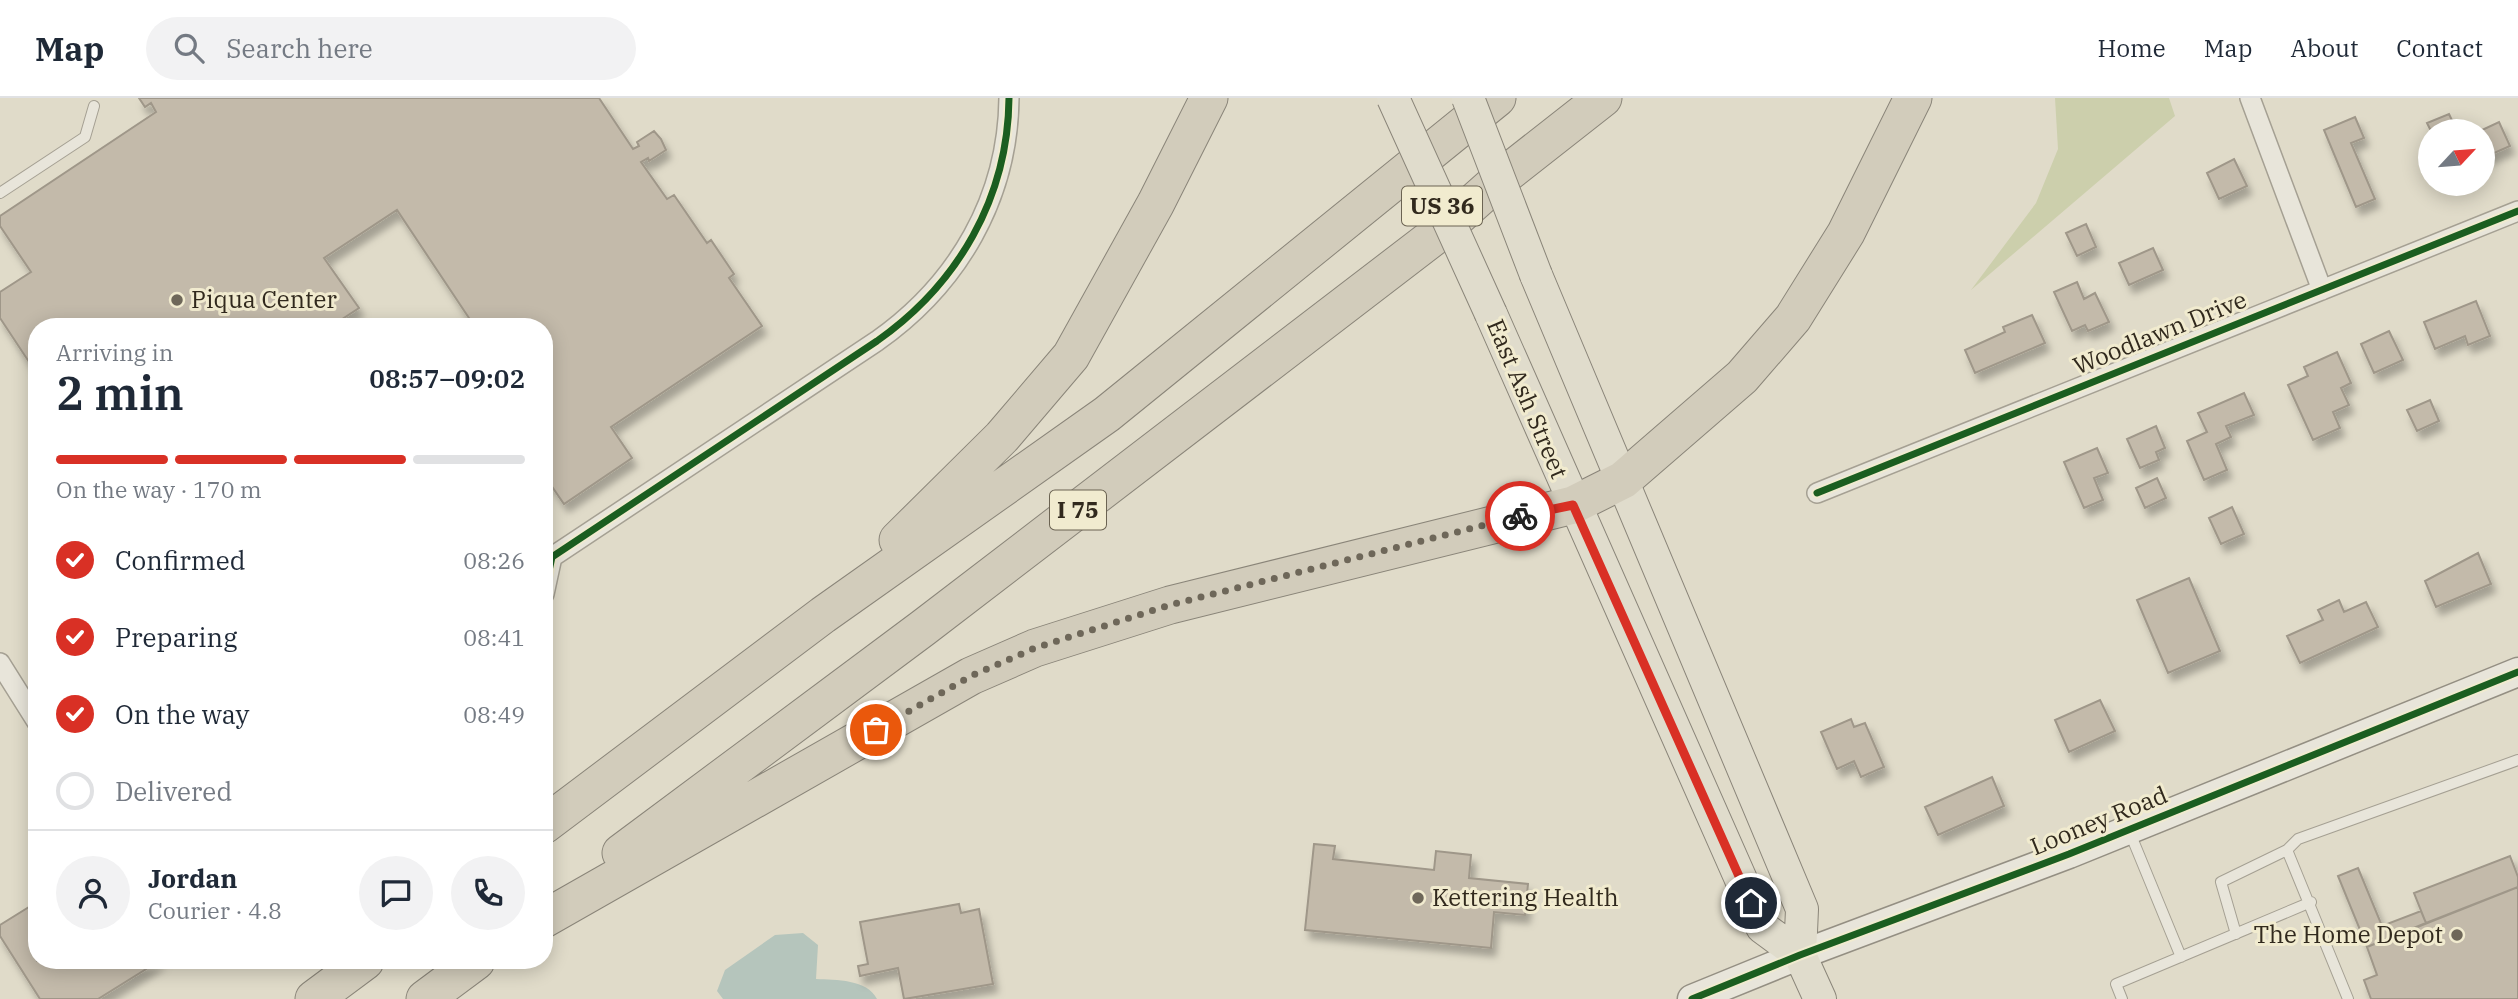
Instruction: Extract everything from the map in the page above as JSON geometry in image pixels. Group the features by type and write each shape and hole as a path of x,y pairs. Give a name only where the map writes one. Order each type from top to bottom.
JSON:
{"highway":[{"path":"823,615 1002,437 1071,356 1156,203 1209,98"},
{"name":"I 75","path":"553,818 823,615 1107,414 1497,98"},
{"name":"I 75","path":"553,903 923,628 1434,237 1502,178 1603,98"},
{"path":"553,914 971,676 1035,648 1170,605 1573,505 1623,480 1742,377 1793,318 1846,233 1913,98"},
{"path":"314,999 354,969"},
{"path":"425,999 465,969"}],"main road":[{"name":"East Ash Street","path":"1393,98 1762,927 1800,955"},
{"name":"East Ash Street","path":"1468,98 1536,275 1802,909 1800,955 1820,999"}],"street":[{"path":"553,556 877,341 925,303 961,258 992,197 1007,139 1009,98"},
{"path":"2250,98 2322,290"},
{"name":"Woodlawn Drive","path":"1817,493 2518,211"},
{"path":"0,663 28,708"},
{"name":"Looney Road","path":"1692,999 2128,830 2518,672"}],"lane":[{"path":"0,193 85,138 94,106"},
{"path":"2236,934 2221,882 2287,849 2298,839 2518,760"},
{"path":"2128,830 2181,957"},
{"path":"2287,849 2311,902 2348,999"},
{"path":"2122,999 2116,984 2311,902"}],"green space":[{"path":"2055,98 2169,98 2175,116 1971,290 2036,203 2058,149"}],"shaded area":[{"path":"803,933 818,945 816,979 859,984 872,992 877,999 723,999 717,991 725,970 775,935"}],"building":[{"name":"Piqua Center","path":"139,98 599,98 633,149 639,146 637,142 654,131 661,139 666,150 649,161 648,158 641,162 667,199 674,195 707,243 711,240 734,274 729,278 762,326 611,427 632,458 564,504 553,488 553,318 469,318 397,210 324,258 359,308 344,318 28,318 28,360 0,318 0,292 31,272 0,226 0,216 156,112 151,103 145,107"},
{"path":"2449,114 2451,119 2437,119"},
{"path":"2355,117 2364,138 2351,143 2375,199 2356,207 2324,130"},
{"path":"2499,122 2510,146 2496,152 2496,123"},
{"path":"2234,159 2247,186 2219,199 2207,173"},
{"path":"2086,224 2096,247 2077,256 2066,233"},
{"path":"2153,248 2163,270 2129,285 2119,263"},
{"path":"2077,282 2084,299 2095,293 2109,322 2088,331 2085,325 2072,331 2054,292"},
{"path":"2476,301 2490,336 2468,345 2465,336 2435,349 2424,322"},
{"path":"2032,315 2045,343 1975,373 1965,350 2005,332 2003,327"},
{"path":"2389,331 2403,360 2374,373 2361,344"},
{"path":"2337,352 2351,383 2341,388 2349,405 2333,412 2340,428 2313,440 2288,385 2308,376 2304,367"},
{"path":"2244,393 2254,415 2226,426 2231,437 2216,444 2227,470 2204,480 2187,441 2207,432 2198,413"},
{"path":"2430,400 2439,421 2417,431 2407,410"},
{"path":"2156,426 2165,448 2156,452 2159,460 2140,468 2127,439"},
{"path":"2097,448 2108,473 2094,478 2103,500 2084,508 2064,462"},
{"path":"2157,478 2166,498 2145,508 2136,488"},
{"path":"2232,507 2244,534 2221,544 2209,518"},
{"path":"2478,553 2491,584 2436,607 2425,581"},
{"path":"2189,578 2220,651 2168,673 2137,600"},
{"path":"2339,600 2344,612 2366,602 2378,627 2300,663 2287,636 2323,620 2318,610"},
{"path":"2100,700 2115,731 2069,752 2055,720"},
{"path":"1851,719 1854,727 1865,723 1884,767 1861,777 1854,761 1837,769 1821,732"},
{"path":"1992,777 2004,806 1938,835 1925,807"},
{"name":"Kettering Health","path":"1314,844 1335,846 1333,859 1434,870 1436,851 1471,855 1469,878 1528,884 1525,915 1494,912 1491,948 1305,930"},
{"path":"2510,856 2518,877 2518,887 2426,923 2414,893"},
{"path":"2358,868 2382,926 2421,911 2426,923 2367,947 2338,876"},
{"name":"The Home Depot","path":"2518,887 2518,999 2371,999 2364,980 2377,975 2367,947"},
{"path":"959,904 961,913 979,909 993,984 904,999 898,968 860,976 858,966 868,964 860,922"},
{"path":"28,908 28,969 146,969 98,999 40,999 0,936 0,925"}],"cycle path":[{"path":"553,556 877,341 932,293 973,236 988,204 1006,135 1009,98"},
{"path":"1817,493 2518,211"},
{"path":"1692,999 1800,955 2069,854 2518,672"}],"way so far":[{"path":"876,730 971,676 1035,648 1170,605 1520,516"}],"place":[{"name":"Piqua Center","path":"177,300"},
{"name":"Kettering Health","path":"1418,898"},
{"name":"The Home Depot","path":"2457,935"}],"route":[{"path":"1520,516 1573,505 1751,903"}]}
